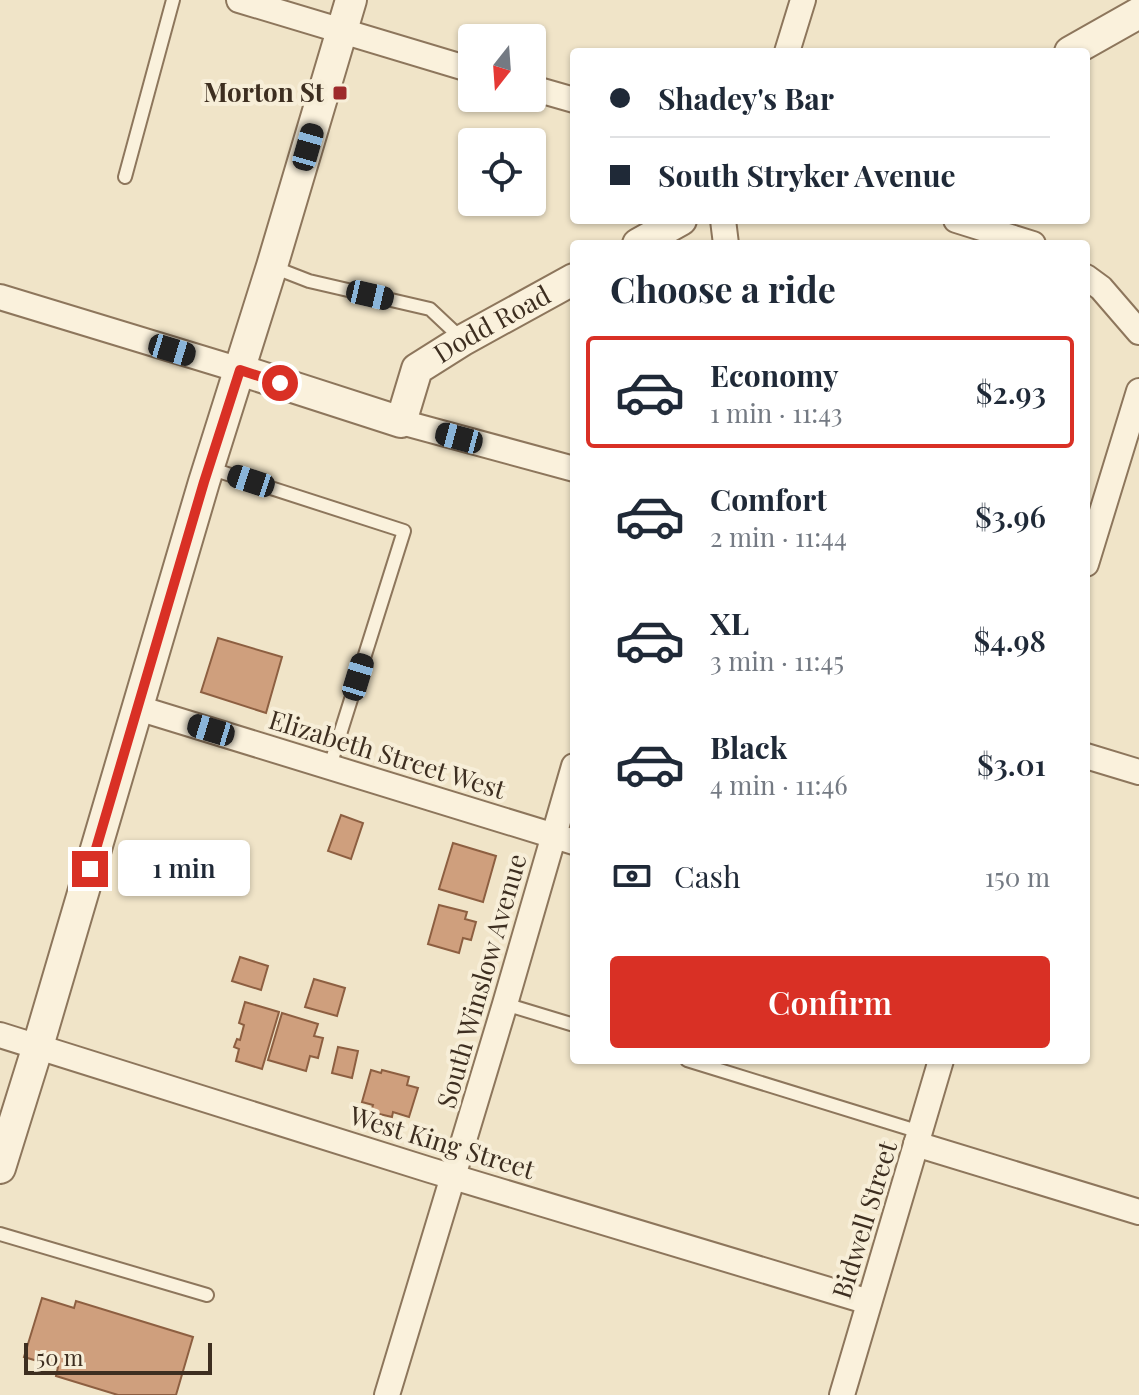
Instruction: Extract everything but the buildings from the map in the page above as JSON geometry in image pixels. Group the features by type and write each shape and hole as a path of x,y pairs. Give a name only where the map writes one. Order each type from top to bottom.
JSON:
{"street":[{"path":"239,0 458,66"},
{"path":"0,1168 351,0"},
{"path":"788,48 803,0"},
{"path":"1076,48 1131,10"},
{"path":"546,92 570,99"},
{"path":"645,240 674,224"},
{"path":"969,224 1020,240"},
{"path":"1090,280 1101,288 1139,332"},
{"name":"Dodd Road","path":"401,422 417,369 570,281"},
{"path":"0,297 401,422 570,468"},
{"path":"1090,551 1139,391"},
{"name":"Elizabeth Street West","path":"138,708 564,839"},
{"path":"1090,757 1139,772"},
{"name":"South Winslow Avenue","path":"387,1395 505,1004 564,839 570,795"},
{"name":"West King Street","path":"0,1035 453,1177 869,1302"},
{"name":"Bidwell Street","path":"842,1395 940,1064"},
{"path":"918,1138 1139,1212"}],"lane":[{"path":"125,177 173,0"},
{"path":"272,266 309,281 430,309 463,340"},
{"path":"209,468 404,531 330,766"},
{"path":"505,1004 570,1024"},
{"path":"699,1064 918,1138"},
{"path":"0,1234 207,1295"}],"place":[{"name":"Morton St","path":"340,93"}],"route":[{"path":"90,869 240,370 280,383"}]}
